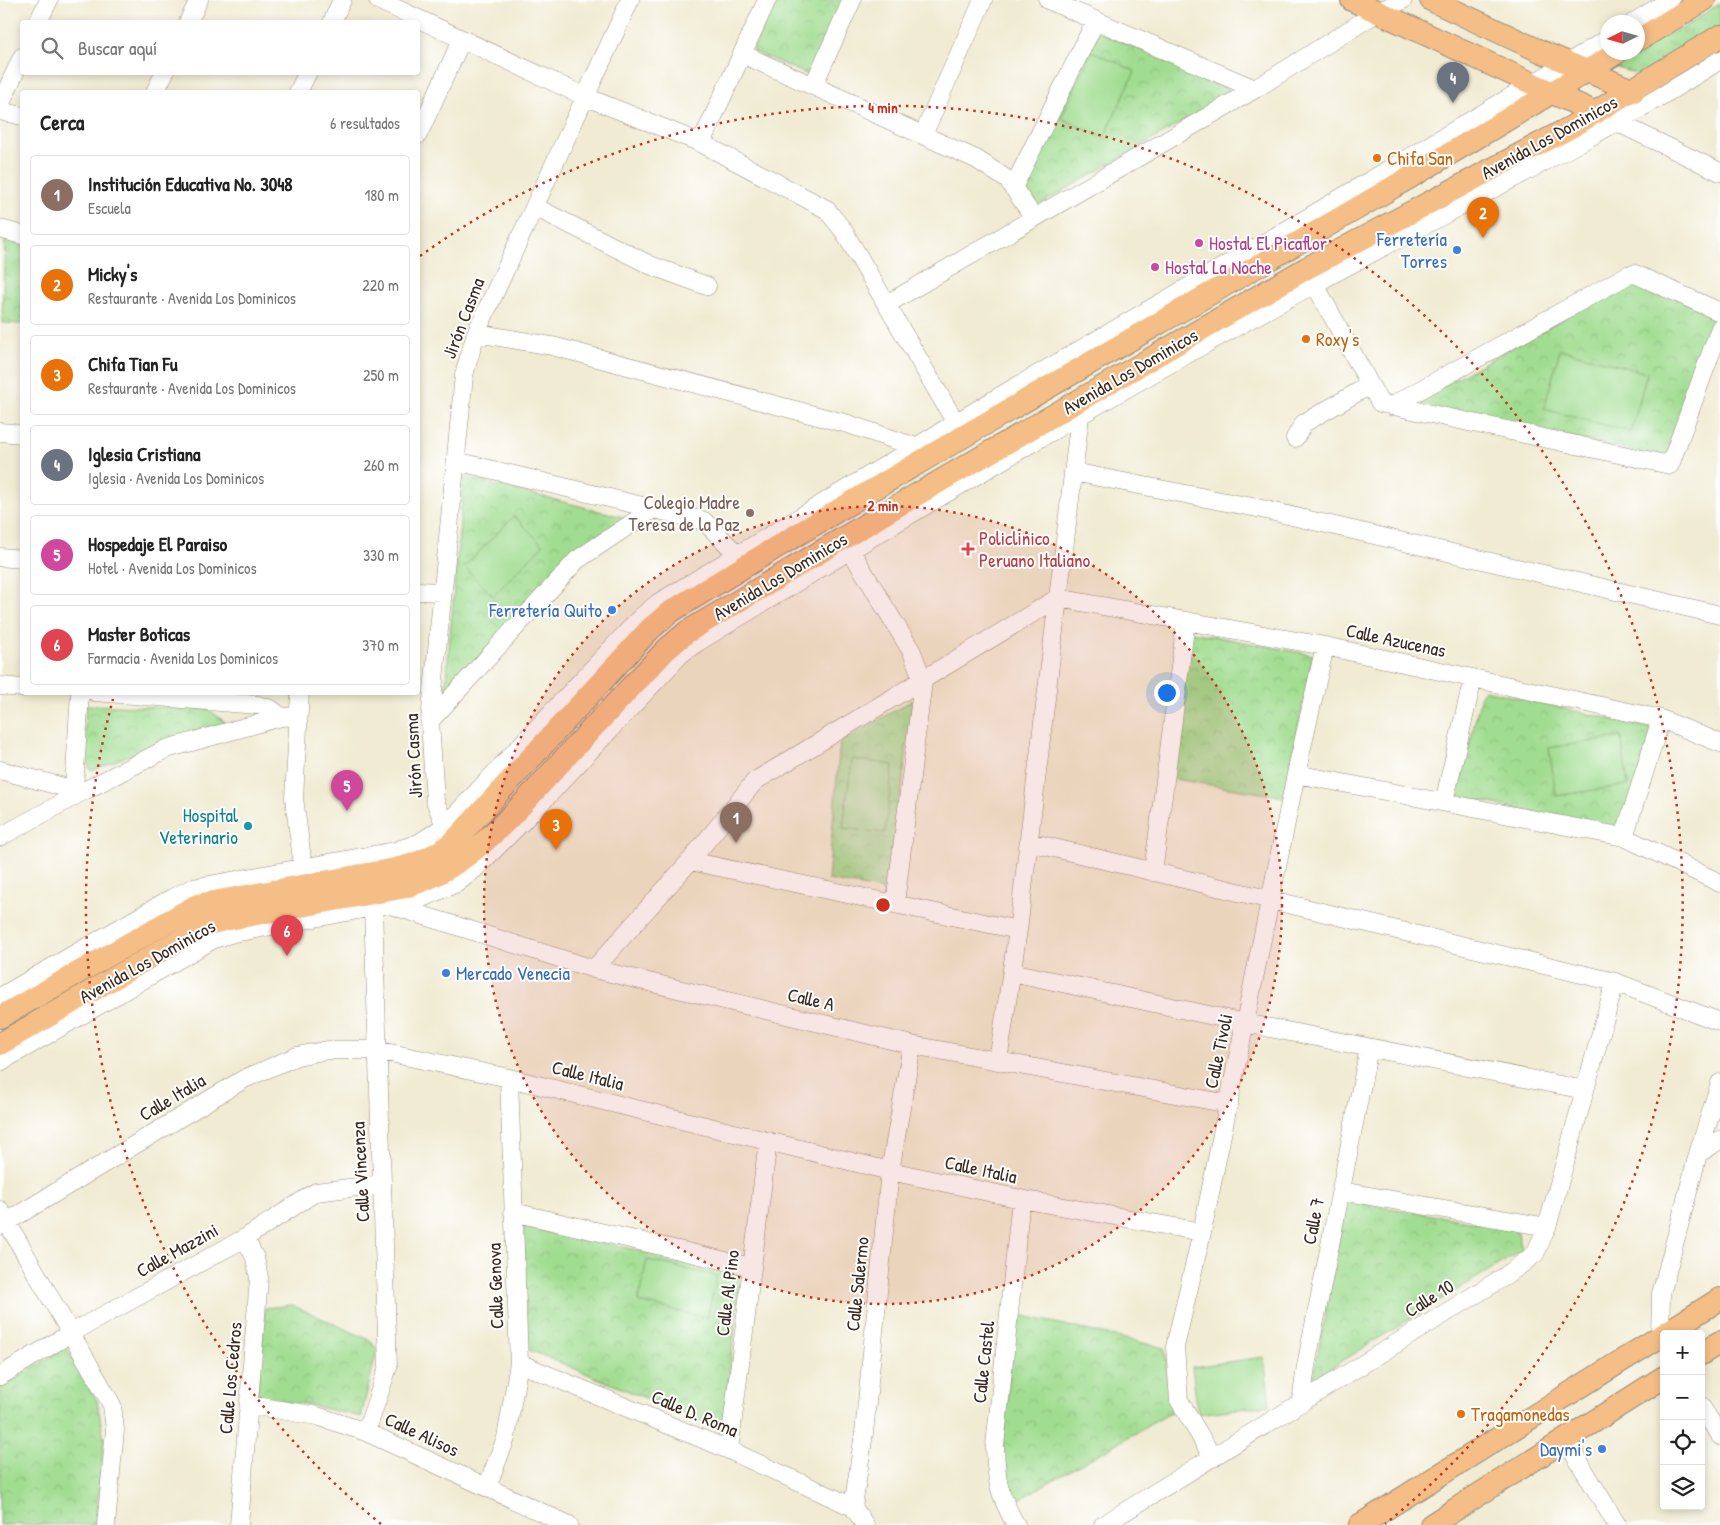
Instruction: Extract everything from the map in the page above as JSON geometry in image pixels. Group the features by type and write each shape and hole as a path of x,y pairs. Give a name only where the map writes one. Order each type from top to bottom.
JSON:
{"main road":[{"path":"1352,0 1596,112"},
{"path":"1431,0 1540,51 1580,66 1634,91"},
{"path":"1645,36 1704,0"},
{"name":"Avenida Los Dominicos","path":"0,1044 193,932 215,922 402,888 424,882 462,861 508,818 680,637 887,512 1306,268 1634,91 1720,36"},
{"name":"Avenida Los Dominicos","path":"0,1017 189,907 236,896 395,869 418,862 436,853 457,838 650,629 670,612 981,425 1258,266 1543,88 1580,66 1600,59"},
{"path":"981,425 1002,395"},
{"path":"887,512 923,508"},
{"path":"591,693 605,656"},
{"path":"508,818 542,802"},
{"path":"236,896 259,875"},
{"path":"135,966 178,960"},
{"path":"1674,1330 1720,1299"},
{"path":"1360,1525 1660,1339"},
{"path":"1705,1351 1720,1342"},
{"path":"1431,1525 1660,1380"}],"street":[{"path":"39,20 49,0"},
{"path":"189,20 198,0"},
{"path":"333,20 342,0"},
{"path":"378,0 586,97 701,143 826,208 843,230 956,423"},
{"name":"Jirón Casma","path":"445,826 435,801 430,721 464,375 476,333 630,0"},
{"path":"701,143 768,0"},
{"path":"813,86 852,0"},
{"path":"923,135 983,0"},
{"path":"1048,0 1095,22 1255,89"},
{"path":"887,304 1255,89 1378,12 1404,0"},
{"path":"1645,15 1670,0"},
{"path":"1014,188 1095,22"},
{"path":"420,131 462,39"},
{"name":"Avenida Los Dominicos","path":"1580,66 1600,47"},
{"path":"742,54 976,159 1008,180 1034,218"},
{"name":"Avenida Los Dominicos","path":"0,1062 178,960 224,936 391,905 422,898 457,884 476,868 542,802 681,654 1080,416 1314,283 1618,122 1720,60"},
{"path":"0,105 20,61"},
{"path":"156,90 164,75"},
{"path":"299,90 306,75"},
{"name":"Avenida Los Dominicos","path":"0,997 184,892 209,884 395,851 419,843 445,826 642,616 658,603 1002,395 1543,88"},
{"path":"0,111 20,116"},
{"path":"1596,112 1720,172"},
{"path":"535,207 650,265 707,286"},
{"path":"0,229 20,234"},
{"path":"1391,406 1628,275 1635,274 1720,312"},
{"path":"1314,283 1380,403 1670,465 1720,328"},
{"path":"476,333 552,346 848,424 916,447"},
{"path":"1295,438 1304,423 1370,384"},
{"path":"998,1061 1018,930 1080,416"},
{"path":"0,432 20,434"},
{"path":"456,462 704,521 737,554"},
{"path":"1073,472 1257,508 1720,615"},
{"path":"430,721 577,560 653,509"},
{"path":"851,551 912,652 923,681 895,904"},
{"path":"0,557 20,559"},
{"path":"420,591 443,592"},
{"path":"594,969 690,862 755,781 1058,598"},
{"name":"Calle Azucenas","path":"1058,598 1326,646 1661,719 1720,743"},
{"path":"1153,872 1186,621"},
{"name":"Calle Tivoli","path":"1213,1458 1179,1400 1175,1347 1202,1232 1296,774 1326,646"},
{"path":"1444,802 1473,678"},
{"path":"0,686 20,688"},
{"path":"78,790 80,695"},
{"path":"133,695 258,705 271,709 280,717"},
{"path":"300,695 294,798 303,867"},
{"path":"0,837 78,790 166,749 280,717 298,716"},
{"path":"1624,837 1661,719"},
{"path":"0,770 78,790"},
{"path":"1296,774 1624,837 1720,883"},
{"path":"1029,842 1616,982 1720,1022"},
{"path":"690,862 1018,930"},
{"name":"Calle A","path":"391,905 594,969 912,1045 1229,1104"},
{"name":"Calle Vincenza","path":"366,1432 388,1366 376,1050 373,907"},
{"path":"1012,972 1245,1023 1585,1090"},
{"name":"Calle 10","path":"1103,1525 1507,1275 1535,1254 1547,1226 1616,982"},
{"name":"Calle Salermo","path":"853,1507 864,1433 890,1171 912,1045"},
{"name":"Calle 7","path":"1302,1403 1306,1366 1369,1048"},
{"name":"Calle Italia","path":"2,1219 235,1084 265,1069 297,1056 328,1050 376,1050 508,1078 890,1171 1202,1232"},
{"name":"Calle Genova","path":"487,1487 506,1438 519,1363 508,1078"},
{"path":"1662,1330 1661,1294 1698,1154 1720,1084"},
{"path":"1698,1154 1720,1140"},
{"name":"Calle Al Pino","path":"729,1450 768,1141"},
{"name":"Calle Mazzini","path":"0,1376 70,1333 245,1238 316,1192 382,1184"},
{"path":"1341,1191 1547,1226"},
{"name":"Calle Castel","path":"1016,1525 1002,1500 996,1473 996,1446 1021,1198"},
{"path":"513,1212 752,1268"},
{"path":"2,1219 112,1405 115,1430 106,1525"},
{"name":"Calle Los Cedros","path":"239,1525 259,1278 255,1258 245,1238"},
{"name":"Calle D. Roma","path":"519,1363 729,1450 853,1507"},
{"name":"Calle Alisos","path":"250,1405 317,1416 366,1432 569,1525"},
{"path":"1705,1412 1720,1436"},
{"path":"1566,1440 1617,1525"},
{"path":"853,1507 865,1525"}],"green space":[{"path":"775,0 844,0 809,75 752,51"},
{"path":"1720,3 1720,27 1641,75 1611,66 1619,60 1645,60 1645,45 1685,27"},
{"path":"1098,31 1235,92 1039,205 1023,187"},
{"path":"1092,51 1135,71 1104,138 1061,118"},
{"path":"5,238 20,242 20,324 2,323"},
{"path":"1635,279 1717,317 1666,458 1412,403"},
{"path":"1560,349 1647,373 1631,432 1544,409"},
{"path":"464,477 627,518 445,695"},
{"path":"514,516 543,545 493,596 464,567"},
{"path":"1186,631 1313,655 1284,797 1168,778"},
{"path":"1485,690 1653,729 1623,832 1458,796 1481,695"},
{"path":"913,700 889,891 828,880 840,742"},
{"path":"86,705 208,709 226,723 167,740 91,771 84,756"},
{"path":"1621,737 1628,785 1556,796 1549,748"},
{"path":"852,759 893,765 885,833 843,828"},
{"path":"1346,1201 1517,1229 1522,1250 1313,1379"},
{"path":"524,1227 741,1271 723,1430 527,1349"},
{"path":"647,1260 717,1276 707,1318 638,1302"},
{"path":"292,1305 370,1340 377,1350 361,1417 305,1404 257,1398 265,1308"},
{"path":"1015,1314 1165,1348 1172,1412 1011,1504 1001,1464"},
{"path":"66,1347 97,1401 104,1440 95,1525 0,1525 0,1388"},
{"path":"1264,1357 1270,1405 1198,1414 1192,1367"}],"place":[{"name":"Iglesia Cristiana","path":"1453,103"},
{"name":"Chifa San","path":"1377,158"},
{"name":"Micky's","path":"1483,238"},
{"name":"Hostal El Picaflor","path":"1199,243"},
{"name":"Ferretería Torres","path":"1457,250"},
{"name":"Hostal La Noche","path":"1155,267"},
{"name":"Roxy's","path":"1306,339"},
{"name":"Colegio Madre Teresa de la Paz","path":"750,513"},
{"name":"Policlinico Peruano Italiano","path":"968,549"},
{"name":"Ferretería Quito","path":"612,610"},
{"name":"Hospedaje El Paraiso","path":"347,811"},
{"name":"Hospital Veterinario","path":"248,826"},
{"name":"Institución Educativa No. 3048","path":"736,843"},
{"name":"Chifa Tian Fu","path":"556,850"},
{"name":"Master Boticas","path":"287,956"},
{"name":"Mercado Venecia","path":"446,973"},
{"name":"Tragamonedas","path":"1461,1414"},
{"name":"Daymi's","path":"1602,1449"}]}
